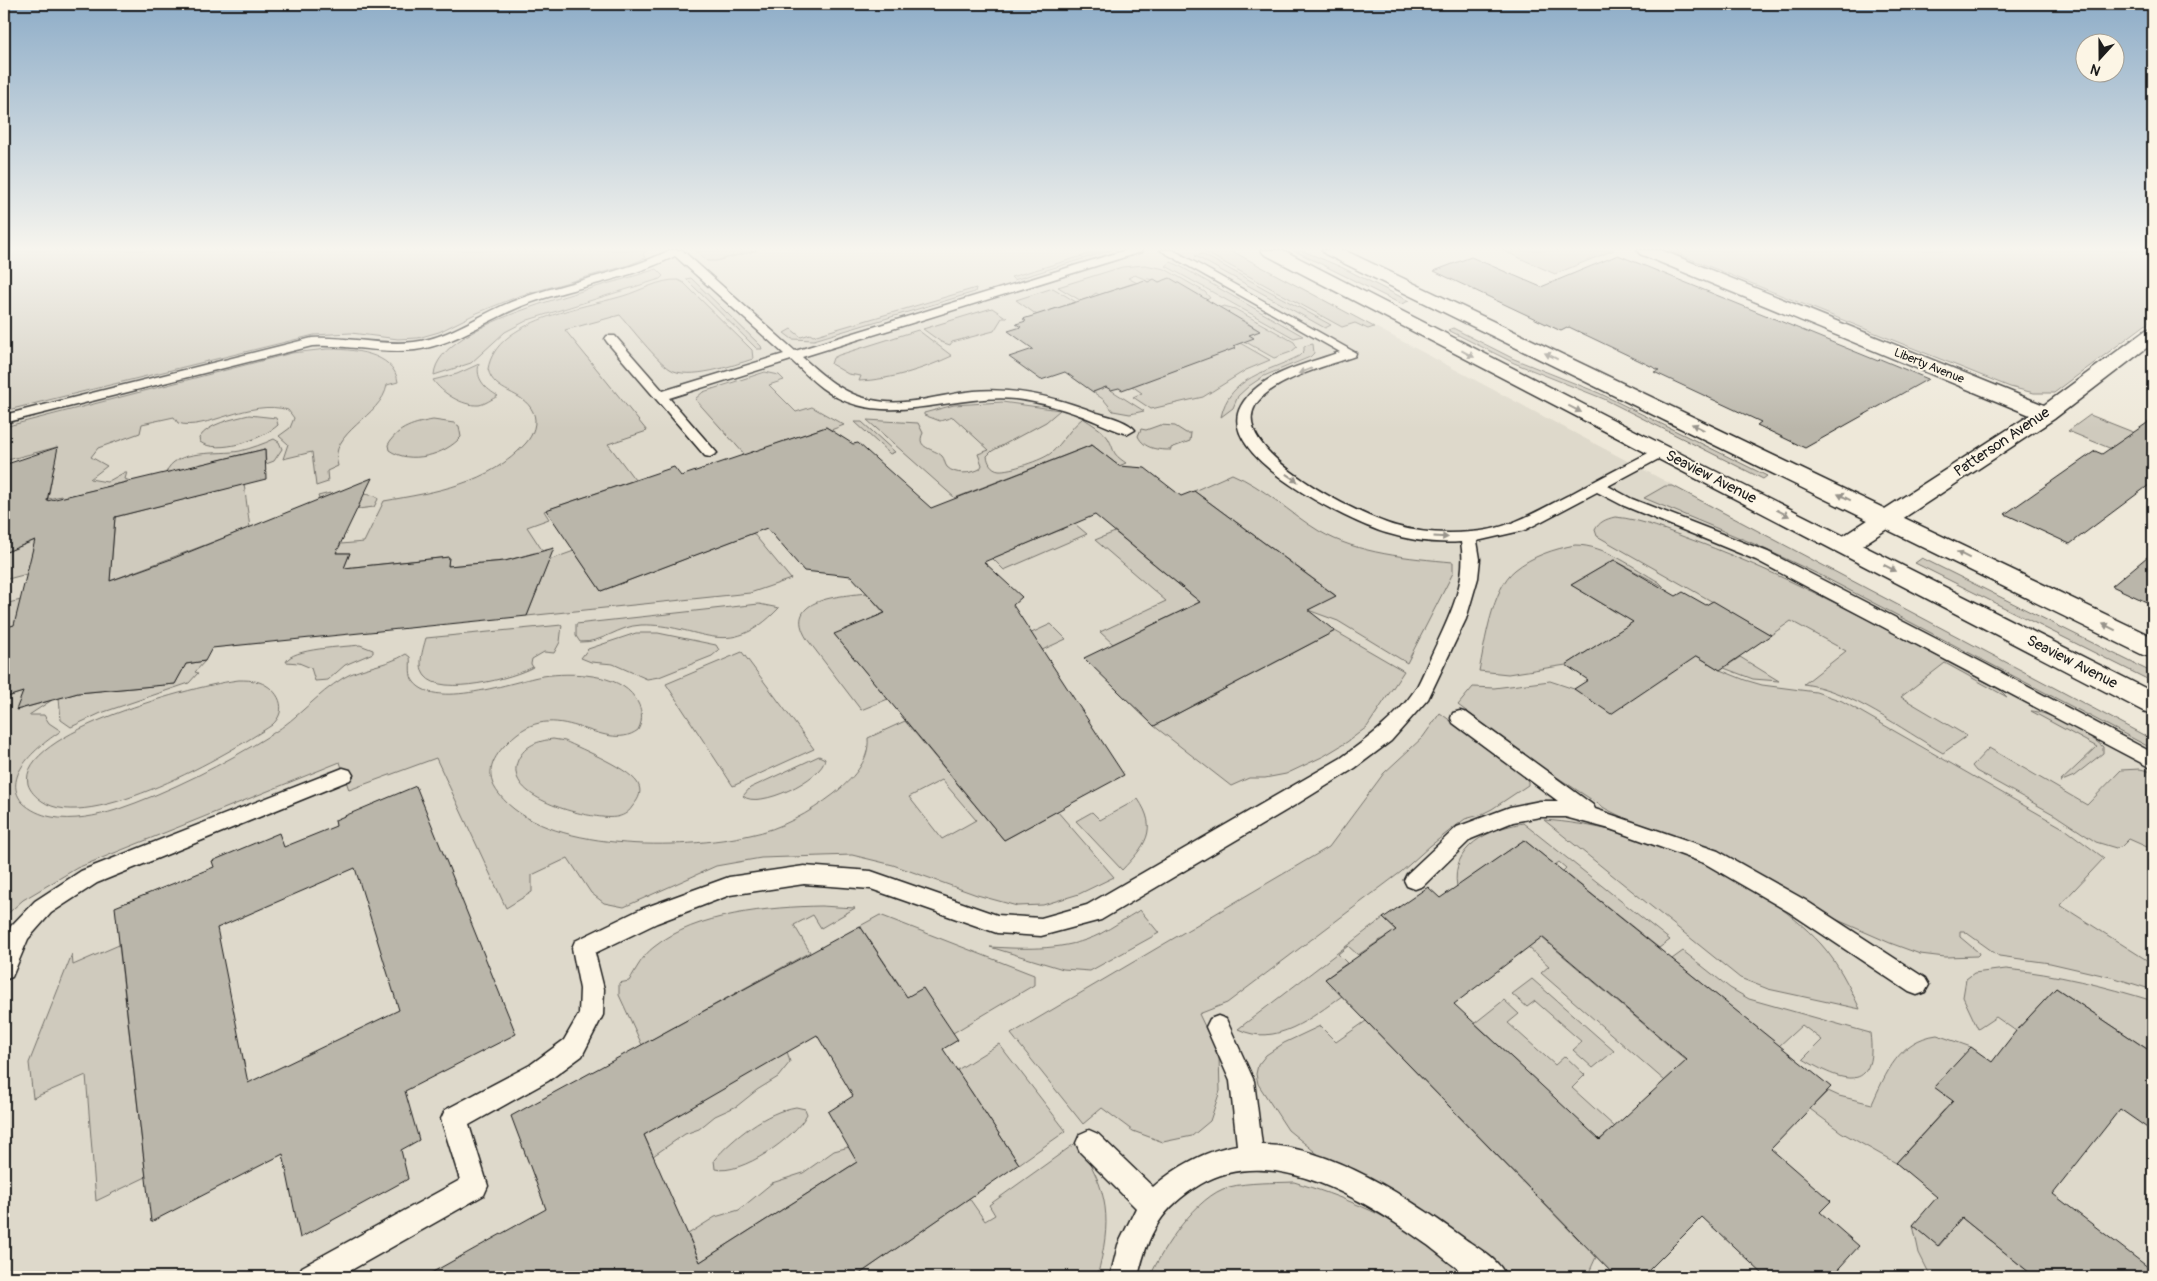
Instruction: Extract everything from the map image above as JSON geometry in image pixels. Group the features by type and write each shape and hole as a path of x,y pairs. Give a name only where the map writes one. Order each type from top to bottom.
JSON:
{"street":[{"name":"Seaview Avenue","path":"1383,310 1846,545 2153,704"},
{"path":"1414,326 1453,310"},
{"path":"1457,310 2153,648"},
{"name":"Liberty Avenue","path":"1792,310 2046,414"},
{"name":"Patterson Avenue","path":"1846,545 2046,414 2153,334"}],"lane":[{"path":"4,419 312,342 342,340 394,347 432,342 501,310"},
{"path":"743,310 827,386 844,396 862,403 904,408 961,396 981,394 1025,396 1060,403 1128,430"},
{"path":"660,396 941,310"},
{"path":"1272,310 1350,353 1273,383 1256,395 1246,408 1244,417 1250,441 1273,465 1354,517 1390,529 1422,535 1468,538 1501,533 1519,527 1661,452"},
{"path":"611,339 710,452"},
{"path":"1596,486 1627,502 1762,556 1979,668 2153,762"},
{"path":"312,1277 475,1186 454,1119 539,1073 573,1048 591,1015 592,990 583,948 649,916 729,886 804,875 871,880 997,924 1041,927 1093,913 1290,799 1348,763 1384,736 1422,694 1457,620 1470,578 1472,559 1468,538"},
{"path":"1460,718 1594,817"},
{"path":"4,970 19,933 43,907 89,877 343,775"},
{"path":"1415,880 1464,834 1510,815 1540,809 1565,809 1658,837 1711,857 1797,906 1917,985"},
{"path":"1218,1027 1242,1081 1251,1158"},
{"path":"1089,1142 1153,1206"},
{"path":"1124,1277 1128,1257 1138,1230 1147,1212 1168,1188 1205,1167 1237,1158 1261,1157 1298,1163 1329,1173 1374,1196 1435,1232 1492,1277"}],"shaded area":[{"path":"4,310 1343,310 2153,740 2153,1277 4,1277"},
{"path":"4,310 485,310 439,332 418,338 398,339 351,333 314,335 4,411"},
{"path":"525,310 561,310 528,320 505,332 471,363 434,375 443,355 464,338 494,322"},
{"path":"711,310 752,350 753,359 711,371 699,373 678,372 664,365 620,315 565,330 647,431 608,444 635,480 544,511 549,519 527,527 544,553 538,555 534,553 505,561 448,566 449,557 344,568 350,553 336,553 341,544 364,542 384,501 442,490 479,477 512,457 529,440 535,424 533,412 523,400 496,383 488,369 494,352 507,338 524,327 565,311"},
{"path":"717,310 724,310 762,349 757,349"},
{"path":"902,310 915,310 814,340 792,339 784,333 791,329 801,337 810,334 813,336"},
{"path":"986,310 995,310 1007,318 1002,318 994,331 952,342 950,345 941,342 923,329"},
{"path":"1030,310 1053,310 1037,315"},
{"path":"1212,310 1236,310 1294,342 1297,347 1291,352 1274,358 1244,341 1254,338 1249,335 1260,331 1243,320 1231,324"},
{"path":"1244,310 1257,310 1303,336 1294,338"},
{"path":"1292,310 1303,310 1331,325 1325,328"},
{"path":"1310,310 1342,310 1374,327 1368,329 1355,323 1342,327"},
{"path":"1817,310 2153,310 2153,319 2054,393 2034,393 2010,387"},
{"path":"1453,328 1514,359 1599,393 1767,476 1763,479 1604,399 1514,363 1448,330"},
{"path":"918,330 952,356 907,373 859,381 861,376 848,374 831,364 833,358 839,355"},
{"path":"1240,343 1270,360 1246,370 1203,397 1151,409 1133,397 1142,393 1129,384 1235,348 1233,346"},
{"path":"1313,344 1314,353 1310,357 1264,376 1249,386 1238,396 1233,408 1221,417 1225,404 1241,384 1299,356 1304,351 1304,346"},
{"path":"327,349 348,350 380,358 389,364 395,372 398,382 387,385 383,396 376,406 347,434 340,444 337,454 338,466 327,471 328,482 316,486 312,452 283,459 288,444 279,436 290,428 294,418 288,410 273,407 243,411 189,425 178,423 174,417 142,424 140,433 98,448 91,457 107,466 90,479 107,482 127,472 125,479 130,481 62,498 61,496 48,499 57,447 4,461 4,427 292,353"},
{"path":"479,364 480,379 489,390 498,396 486,403 473,405 459,401 442,390 433,380 457,374"},
{"path":"765,372 779,375 784,380 769,385 796,412 812,407 844,425 831,430 826,427 745,455 695,399 703,392"},
{"path":"1106,387 1144,411 1130,414 1113,411 1104,400 1093,392"},
{"path":"1002,402 1060,410 1046,422 992,451 987,456 989,463 994,468 999,470 1010,469 1047,456 1083,418 1106,435 1115,454 1126,463 1119,466 1092,445 955,498 867,420 918,423 923,433 921,442 923,445 939,453 950,470 967,473 980,469 982,465 978,454 989,450 953,417 940,421 924,415 924,413 954,405"},
{"path":"249,415 276,418 278,425 262,435 240,444 218,447 208,446 200,442 199,438 203,433 215,425"},
{"path":"2090,415 2153,440 2153,466 2068,431"},
{"path":"433,420 454,423 459,426 461,437 446,449 427,456 407,457 389,450 388,445 396,434 414,424"},
{"path":"855,422 862,422 895,452 890,454"},
{"path":"1160,425 1175,426 1186,433 1191,433 1190,441 1171,448 1171,450 1152,448 1144,444 1138,436 1141,429 1146,430"},
{"path":"274,439 279,442 282,449 274,461 266,464 265,449 166,473 171,465 188,456 240,451"},
{"path":"1232,474 1266,493 1308,524 1334,539 1384,554 1453,562 1453,573 1407,663 1338,621 1308,610 1335,595 1194,491"},
{"path":"244,484 250,528 110,581 115,517"},
{"path":"1665,486 1673,486 2153,740 2153,749 1822,576 1752,543 1644,498"},
{"path":"330,493 331,497 364,494 376,496 378,499 374,507 358,509 360,504 330,506 331,499 319,499 318,496"},
{"path":"1615,517 1656,526 1773,573 1924,649 1999,689 2007,697 1945,663 1901,697 1967,736 1943,753 1876,712 1840,694 1804,684 1846,651 1791,621 1771,635 1597,536 1595,530 1599,525"},
{"path":"1075,524 1087,534 1004,570 992,558"},
{"path":"1115,532 1200,602 1113,644 1100,632 1166,601 1095,540"},
{"path":"753,533 791,579 750,593 527,616 549,560 574,551 601,591"},
{"path":"48,535 47,557 30,561 27,574 4,580 4,553"},
{"path":"1575,545 1586,546 1608,553 1659,582 1664,587 1614,560 1572,585 1617,613 1623,610 1639,619 1566,665 1508,674 1479,671 1495,602 1507,578 1515,570 1536,557"},
{"path":"1922,558 2153,673 2153,682 1915,563"},
{"path":"867,593 884,613 835,635 888,699 861,710 807,639 801,625 802,615 808,607 818,602 830,598"},
{"path":"21,600 31,621 4,628 4,604"},
{"path":"759,604 779,608 760,625 743,634 728,637 712,637 680,629 641,625 625,628 588,642 580,642 576,636 576,624"},
{"path":"1051,624 1066,639 1040,651 1051,662 1040,667 1014,641"},
{"path":"562,625 560,642 554,653 544,652 532,659 531,664 533,667 510,676 478,684 446,685 433,682 425,676 421,667 421,657 426,638"},
{"path":"1335,631 1404,671 1367,727 1324,756 1286,774 1265,778 1249,778 1231,786 1154,726"},
{"path":"636,633 658,633 716,645 719,650 712,656 659,677 647,679 613,664 591,662 581,658 588,649"},
{"path":"360,645 373,650 373,653 345,665 328,680 315,681 311,668 299,663 286,662 290,657 308,651"},
{"path":"742,652 814,749 733,786 666,684"},
{"path":"406,654 410,657 412,679 422,689 437,693 474,692 543,676 567,674 606,679 618,683 628,690 635,698 641,710 642,718 638,730 624,736 610,736 561,723 544,722 526,728 508,742 494,760 491,773 492,780 499,794 520,813 548,827 581,837 653,844 722,840 773,829 815,808 834,794 847,783 863,763 868,747 868,738 905,721 1004,840 1057,811 1114,877 1079,894 1043,905 1017,906 977,895 893,865 852,855 761,858 716,866 624,907 604,903 591,893 568,858 532,875 532,892 506,908 436,758 349,790 340,762 77,868 23,900 4,917 4,698 23,692 17,710 52,700 29,715 44,715 49,723 61,731 43,744 26,761 19,771 16,781 17,792 22,802 40,813 60,818 76,818 93,816 136,803 196,776 272,734 343,678","holes":["942,780 976,820 942,839 909,797"]},
{"path":"1697,656 1720,670 1745,680 1762,685 1816,692 1842,701 2065,829 2104,858 2060,905 2153,964 2153,990 2115,978 2050,963 1999,956 1964,931 1960,931 1960,937 1978,952 1977,956 1945,957 1920,954 1890,943 1817,911 1704,847 1628,820 1606,809 1543,768 1458,705 1473,687 1494,688 1550,681 1574,689"},
{"path":"1740,657 1779,681 1753,679 1724,668"},
{"path":"205,661 195,672 198,673 189,683 101,713 71,727 61,720 59,698 78,693 175,684 186,664"},
{"path":"239,680 259,682 272,690 281,707 277,719 272,725 252,738 193,770 159,786 124,799 92,807 64,809 42,801 30,789 28,784 32,765 51,746 79,729 152,701 219,683"},
{"path":"2031,711 2048,715 2079,730 2103,747 2103,753 2074,776 2060,782 2097,747"},
{"path":"1440,713 1521,773 1528,781 1528,785 1492,809 1465,819 1430,846 1401,872 1227,1003 1199,1014 1219,1056 1220,1091 1210,1121 1192,1136 1163,1142 1133,1131 1102,1108 1083,1124 1011,1034 1329,847 1384,773 1423,737"},
{"path":"553,739 565,741 606,760 628,773 640,789 636,802 629,811 615,817 584,814 556,806 529,792 520,783 516,772 518,760 528,747"},
{"path":"1989,748 2087,805 2121,770 2140,769 2153,772 2153,844 2147,847 2129,839 2121,847 2116,848 2096,842 2055,815 1976,771 1972,766"},
{"path":"819,756 825,759 822,767 802,783 789,790 762,799 751,799 743,796 750,788"},
{"path":"1138,799 1148,820 1148,829 1143,845 1122,870 1076,821 1092,812 1100,820"},
{"path":"1544,820 1580,824 1655,843 1693,858 1763,896 1794,919 1821,944 1838,967 1860,1009 1768,989 1740,978"},
{"path":"1523,823 1670,940 1659,948 1563,871 1566,868 1559,862 1555,865 1524,840 1457,887 1456,873 1466,850 1485,835"},
{"path":"821,906 855,908 821,928 813,915 794,925 810,952 642,1045 619,995 619,983 629,981 650,950 691,926 712,919 757,910"},
{"path":"1140,910 1159,933 1090,971 1063,969 990,947 1046,948 1087,940"},
{"path":"880,915 1034,975 1034,985 953,1033 897,1003 899,984 860,926"},
{"path":"1383,918 1404,938 1393,945 1385,937 1358,955 1348,946 1338,954 1347,963 1325,979 1342,996 1293,1028 1266,1035 1252,1034 1238,1029"},
{"path":"1541,937 1687,1061 1665,1081 1541,973 1549,966 1528,947"},
{"path":"119,945 146,1177 96,1201 86,1075 33,1098 29,1063 72,954 73,965"},
{"path":"1683,951 1730,988 1749,999 1870,1033 1871,1053 1868,1066 1862,1075 1854,1078 1843,1077 1817,1067 1803,1059 1822,1040 1802,1025 1779,1046 1672,959"},
{"path":"2006,969 2080,981 2153,1001 2153,1053 2056,988 2016,1031 1996,1017 1978,1029 1963,997 1966,979 1974,973"},
{"path":"1532,979 1614,1051 1593,1068 1573,1050 1582,1042 1535,1001 1527,1007 1512,994"},
{"path":"1504,1000 1519,1014 1508,1023 1555,1065 1565,1056 1585,1075 1572,1088 1615,1127 1599,1140 1475,1023"},
{"path":"1366,1021 1581,1242 1588,1237 1596,1257 1587,1277 1512,1277 1449,1227 1320,1156 1288,1130 1258,1084 1256,1074 1258,1065 1266,1055 1284,1043 1320,1026 1336,1042"},
{"path":"1937,1035 1971,1047 1967,1111 1944,1110 1896,1163 1841,1132 1810,1109 1828,1091 1839,1096 1872,1104 1889,1070 1903,1051 1924,1038"},
{"path":"999,1044 1066,1131 1019,1164 970,1090 946,1077"},
{"path":"787,1051 790,1062 778,1077 757,1090 737,1106 715,1116 699,1129 685,1134 653,1156 644,1135"},
{"path":"796,1107 805,1109 807,1114 792,1133 767,1153 739,1167 726,1170 715,1169 714,1160 741,1134 773,1114"},
{"path":"1077,1142 1096,1176 1105,1207 1105,1239 1097,1277 855,1277 969,1198 985,1221 995,1215 989,1205"},
{"path":"882,1146 700,1262 688,1234 715,1217 739,1210 772,1183 803,1173 834,1151 849,1147"},
{"path":"1294,1182 1328,1193 1379,1214 1438,1250 1472,1277 1150,1277 1163,1252 1182,1225 1205,1200 1217,1192 1229,1187 1245,1184"},
{"path":"1962,1218 2035,1277 1931,1277 1919,1253 1913,1225 1939,1246"}],"building":[{"path":"1052,310 1224,310 1260,331 1249,335 1254,338 1233,346 1236,348 1122,390 1119,388 1111,390 1106,387 1093,392 1065,372 1041,380 1009,357 1033,349 1008,331 1021,327 1016,324 1026,321 1023,319"},
{"path":"1516,310 1752,310 1878,361 1880,359 1928,379 1805,448 1757,425 1761,422 1654,372 1659,370 1569,327 1561,331"},
{"path":"2153,419 2153,482 2070,544 2005,514 2095,451 2102,454"},
{"path":"826,427 853,444 858,443 931,508 1092,445 1119,466 1145,468 1181,496 1194,491 1336,596 1308,610 1335,631 1154,726 1084,658 1200,602 1095,515 984,562 1022,597 1013,605 1124,775 1004,840 834,634 885,613 851,576 804,571 767,528 601,591 546,510 674,467 681,476"},
{"path":"58,447 47,501 265,449 266,479 115,517 110,581 174,558 372,478 336,553 350,553 344,568 449,557 448,566 505,561 554,548 527,616 212,648 205,661 186,664 175,684 78,693 16,710 23,692 4,698 4,628 14,625 35,540 4,553 4,465"},
{"path":"2153,552 2153,605 2112,586"},
{"path":"1614,560 1676,596 1683,592 1706,605 1713,601 1771,635 1720,670 1697,656 1611,714 1574,689 1588,680 1566,665 1633,622 1571,585"},
{"path":"416,786 516,1034 405,1091 419,1140 401,1150 408,1179 300,1238 283,1154 151,1222 115,907 214,867 212,861 279,833 284,847 336,826 335,820","holes":["355,868 399,1010 248,1083 217,928"]},
{"path":"1524,840 1831,1087 1771,1149 1831,1201 1820,1212 1859,1246 1831,1277 1766,1277 1702,1217 1642,1277 1616,1277 1325,979 1396,930 1383,918 1428,887 1440,898","holes":["1542,937 1687,1060 1600,1140 1454,1004"]},
{"path":"860,926 907,997 923,988 958,1040 943,1049 1019,1164 855,1277 424,1277 546,1209 511,1116","holes":["817,1035 853,1096 828,1112 857,1162 700,1262 644,1135"]},
{"path":"2056,988 2153,1053 2153,1132 2120,1109 2053,1194 2153,1271 2153,1277 2035,1277 1962,1218 1938,1246 1913,1225 1937,1197 1896,1163 1953,1101 1934,1087 1971,1047 1992,1062 2016,1031"}]}
